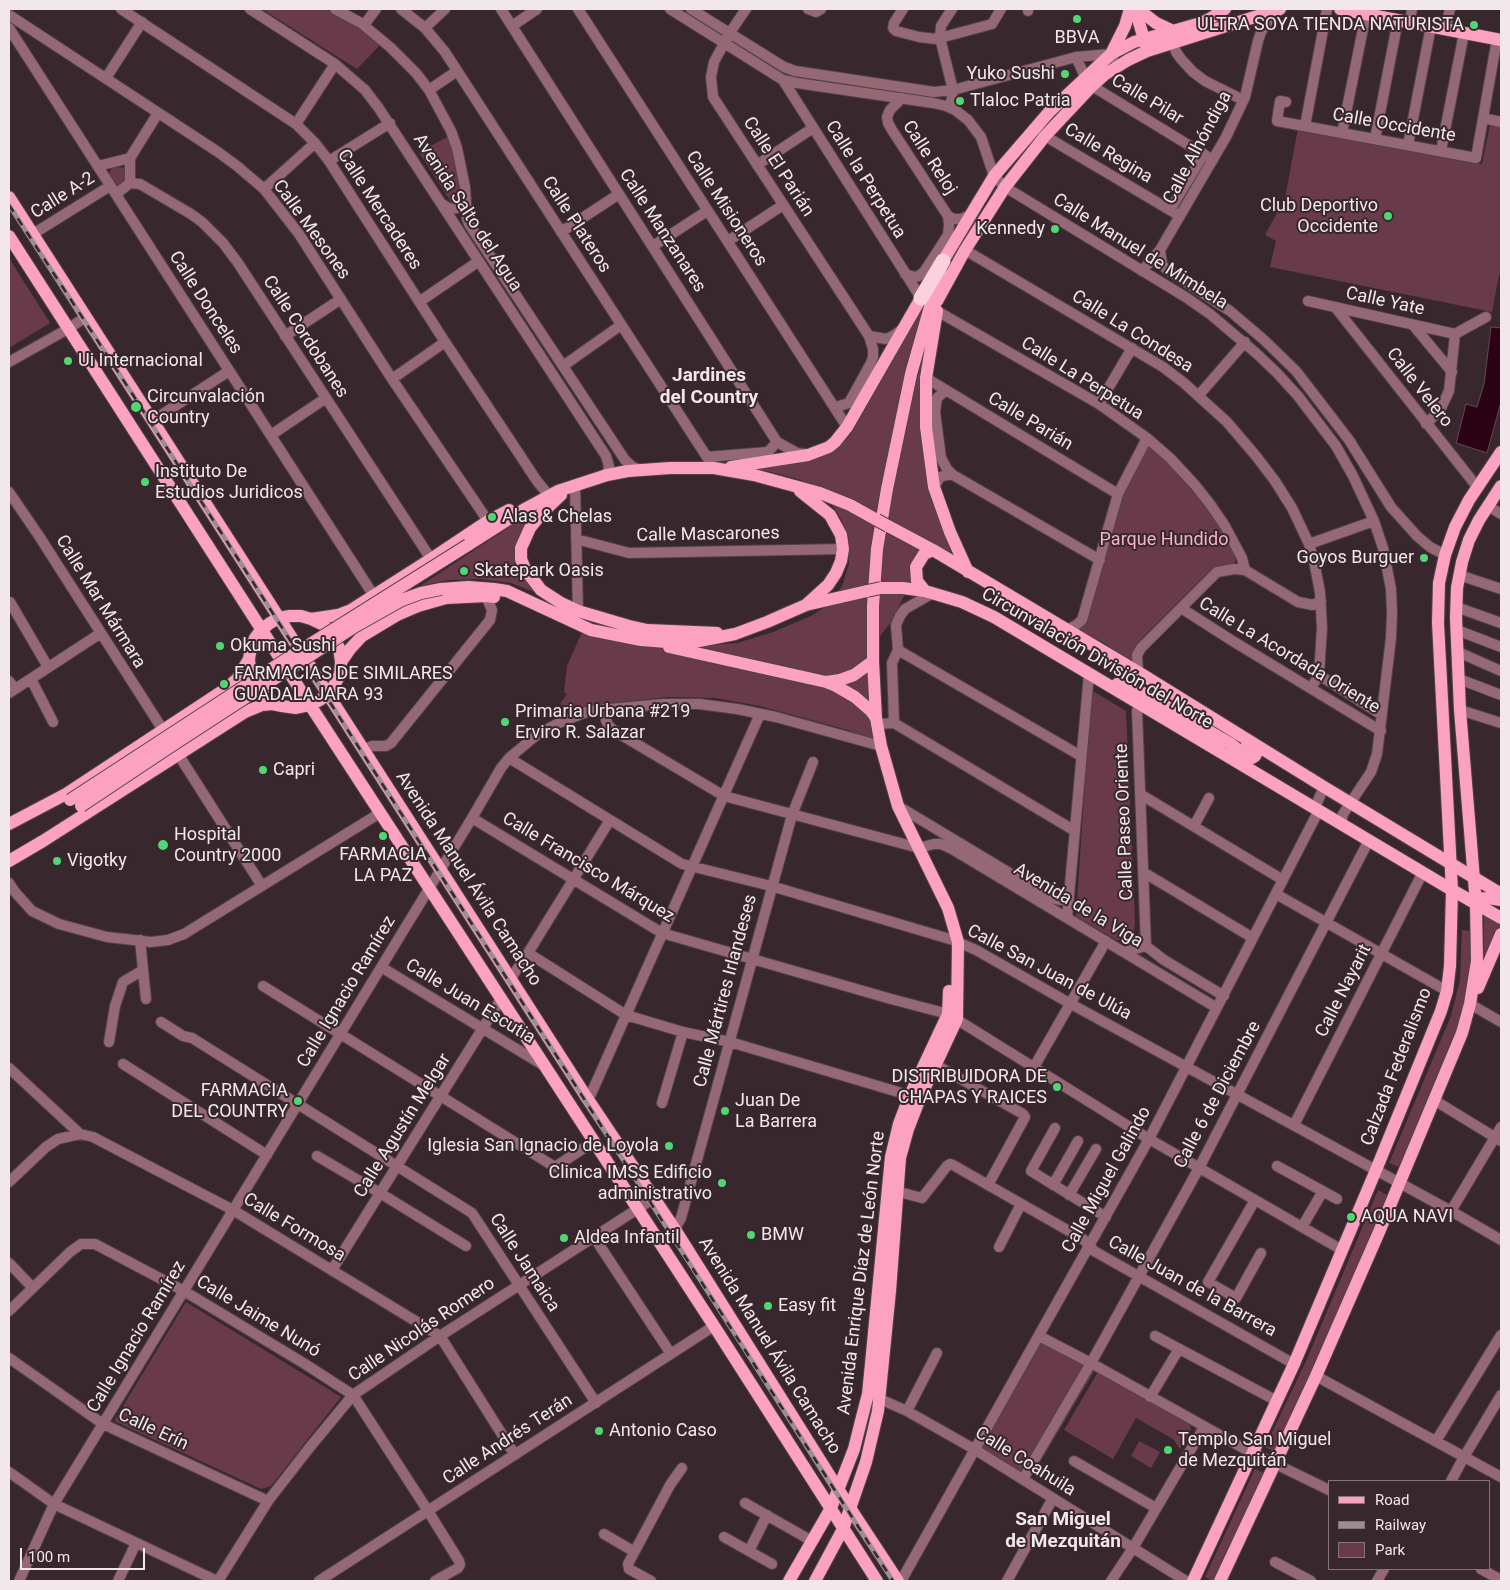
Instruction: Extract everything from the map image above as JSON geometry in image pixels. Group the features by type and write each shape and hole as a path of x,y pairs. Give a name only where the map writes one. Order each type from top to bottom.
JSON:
{"highway":[{"path":"921,298 943,260"}],"main road":[{"path":"933,314 965,250 1005,186 1111,54 1125,26 1130,9"},
{"path":"1137,9 1146,45"},
{"path":"1137,9 1172,36"},
{"path":"1172,36 1211,18 1225,9"},
{"path":"1237,9 1247,19"},
{"path":"968,572 950,532 934,487 926,427 926,378 933,314 943,260 994,176 1050,111 1088,82 1118,66 1146,45 1172,36 1247,19 1280,9"},
{"path":"1341,9 1499,39"},
{"path":"1111,54 1129,44 1146,45"},
{"name":"Avenida Manuel Ávila Camacho","path":"9,197 587,1098 674,1228 850,1508 899,1581"},
{"name":"Avenida Manuel Ávila Camacho","path":"9,236 261,630 714,1326 877,1581"},
{"path":"710,463 808,455 829,447 841,436 921,298"},
{"name":"Avenida Enrique Díaz de León Norte","path":"789,1581 831,1508 874,1396 890,1291 900,1158 915,1096 952,1017 956,939 948,908 898,806 876,721 873,660 873,606 881,523 911,374 933,314"},
{"name":"Calzada Federalismo","path":"1193,1581 1294,1364 1376,1170 1441,1011 1447,991 1450,966 1452,884 1438,615 1439,583 1445,555 1458,520 1501,452"},
{"name":"Circunvalación División del Norte","path":"76,803 280,664 552,491 628,471 710,463 820,493 850,505 933,550 1138,672 1350,804 1501,894"},
{"path":"789,484 830,515 841,535 843,549 836,573 828,584 806,605"},
{"path":"575,485 553,502 530,528 522,542 520,553 525,568 535,584 554,599 578,611 629,626 647,630 734,634"},
{"path":"1220,1581 1316,1376 1462,1033 1470,1004 1477,961 1473,901 1474,878 1460,710 1456,588 1469,540 1501,486"},
{"path":"311,619 325,618 351,610 488,521 552,491"},
{"path":"929,592 917,581 916,567 924,554 933,550"},
{"name":"Circunvalación División del Norte","path":"76,803 160,753 354,627 402,600 421,594 441,589 468,587 507,591 591,630 652,642 686,642 734,634 806,605 881,588 903,588 929,592 962,602 994,617 1368,840 1423,872 1452,884 1473,901 1501,918"},
{"path":"341,662 362,636 382,623 418,606 446,598 486,596 533,604"},
{"path":"340,614 339,624 341,633 347,640 356,642"},
{"path":"13,858 43,841 245,712 262,704 296,708 310,705 328,694 340,674 339,648 333,636 324,626 301,616 279,618 270,623 261,630 250,648 250,671 254,683 261,693 271,701 282,706"},
{"path":"652,642 826,682 855,697 867,708 876,721"},
{"path":"9,824 66,794 224,690 237,679 249,659"},
{"path":"826,682 854,675 873,660"},
{"path":"1088,674 1141,692 1231,744 1248,758 1256,756 1256,748 1244,741 1242,736"},
{"path":"212,698 223,696 233,702 235,713 229,722"},
{"path":"9,830 27,819 76,803"},
{"path":"13,858 60,821 76,803"},
{"path":"1368,840 1381,842 1395,848 1443,875 1452,884 1474,878"},
{"path":"1452,914 1473,901 1488,898 1501,900"},
{"path":"1470,1004 1501,934"},
{"name":"Avenida Enrique Díaz de León Norte","path":"815,1581 843,1529 866,1462 878,1411 874,1396"}],"street":[{"name":"Calle Mercaderes","path":"121,9 296,124 315,143 329,161 445,342 538,481 552,491"},
{"name":"Avenida Salto del Agua","path":"335,9 364,25 403,58 429,90 451,131 457,148 462,167 469,224 625,460 633,467 642,470"},
{"path":"364,25 376,9"},
{"name":"Calle Plateros","path":"401,9 425,28 445,52 710,463"},
{"path":"425,28 445,9"},
{"name":"Calle Manzanares","path":"501,9 778,442 797,453 808,455"},
{"path":"512,26 537,9"},
{"name":"Calle Misioneros","path":"578,9 847,426"},
{"path":"670,9 783,80 946,106 958,112"},
{"path":"691,9 774,63 795,71 934,92 953,90 1076,57 1111,54 1118,66"},
{"name":"Calle El Parián","path":"746,9 717,54 712,69 711,85 714,97 869,336"},
{"path":"808,9 816,12 821,9"},
{"path":"903,9 894,23 896,31 919,38 936,39 992,24 1001,9"},
{"path":"952,9 941,26 940,38 953,90 951,102 958,112"},
{"name":"Calle Alhóndiga","path":"1142,271 1160,250 1226,137 1243,100 1261,32 1270,18 1280,9"},
{"path":"1305,126 1327,9"},
{"path":"1376,139 1404,21 1412,9"},
{"path":"1445,29 1450,9"},
{"name":"Avenida Salto del Agua","path":"252,10 335,64 365,90 390,124 606,456 607,475"},
{"path":"1342,133 1366,14"},
{"name":"Calle Mesones","path":"9,15 218,152 238,166 264,189 299,234 392,379 488,521"},
{"path":"106,78 142,22"},
{"path":"1408,145 1431,26"},
{"name":"Calle Donceles","path":"9,28 374,596"},
{"path":"1441,151 1464,33"},
{"path":"1172,36 1181,59 1193,72 1206,81 1243,100"},
{"path":"1499,39 1483,118 1501,122"},
{"name":"Calle Pilar","path":"1076,57 1088,82 1213,160"},
{"path":"296,124 335,64"},
{"path":"429,90 457,71"},
{"name":"Calle la Perpetua","path":"783,80 921,298"},
{"name":"Calle Reloj","path":"902,98 890,110 887,117 888,123 948,216 954,219 961,219 970,215"},
{"name":"Calle Occidente","path":"1286,102 1280,101 1277,121 1476,158 1483,118"},
{"name":"Calle Manuel de Mimbela","path":"958,112 973,125 981,136 994,176 1005,186 1202,308 1245,342 1277,373 1298,396 1336,446 1357,483 1374,521"},
{"path":"113,190 130,183 130,158 158,113"},
{"path":"329,161 390,124"},
{"path":"757,165 813,128"},
{"name":"Calle Regina","path":"1044,136 1180,216"},
{"path":"264,189 315,143"},
{"name":"Calle Alhóndiga","path":"1170,210 1204,154"},
{"path":"98,166 130,158"},
{"name":"Calle Cordobanes","path":"130,183 135,182 146,186 178,205 202,222 222,243 238,263 431,559"},
{"name":"Calle A-2","path":"33,234 113,190"},
{"path":"561,232 619,194"},
{"path":"441,203 447,208 454,209 460,207 466,198"},
{"path":"728,241 783,205"},
{"path":"653,246 707,211"},
{"path":"905,274 914,277 924,272 948,235 948,216"},
{"name":"Calle La Condesa","path":"965,250 1163,367 1199,395 1227,422 1276,481 1292,508 1309,544 1314,561 1322,628 1319,675 1311,688"},
{"name":"Calle Manuel de Mimbela","path":"1160,250 1162,264 1166,269 1230,311 1296,370 1349,440 1391,507 1430,546 1445,555"},
{"path":"419,302 479,261"},
{"path":"285,336 340,299"},
{"name":"Calle Yate","path":"1308,301 1455,334"},
{"name":"Calle Velero","path":"1335,308 1478,488"},
{"name":"Calle La Perpetua","path":"933,314 1099,404 1146,438 1170,458 1210,504 1238,550 1245,570"},
{"path":"9,362 86,317"},
{"path":"1426,424 1440,410 1450,391 1455,334 1486,317"},
{"path":"563,366 621,325"},
{"path":"1413,325 1452,372"},
{"path":"836,407 848,403 871,363 873,349 869,336 886,339 901,330"},
{"path":"529,338 540,332"},
{"path":"392,379 445,342"},
{"path":"1199,395 1245,342"},
{"path":"1099,404 1132,348"},
{"path":"152,421 229,371"},
{"name":"Calle Parián","path":"926,378 1118,494"},
{"path":"945,390 937,398 935,412 941,458 943,464 953,475 1100,560"},
{"path":"271,435 326,398"},
{"path":"1065,630 1075,626 1082,620 1118,494 1146,438"},
{"path":"769,457 778,442"},
{"path":"1350,470 1359,473 1363,463"},
{"path":"934,487 940,478 953,475"},
{"path":"1357,483 1361,476 1372,478"},
{"path":"575,485 578,611"},
{"name":"Calle Mar Mármara","path":"9,492 163,730"},
{"path":"1488,506 1501,514"},
{"path":"1309,544 1374,521 1383,548 1390,589 1392,613 1391,638 1381,731 1371,772 1344,814 1341,824"},
{"name":"Calle Mascarones","path":"576,539 629,553 843,549"},
{"path":"1138,672 1138,651 1217,572 1234,569 1245,570 1298,602 1313,605 1320,601"},
{"path":"1459,575 1501,589"},
{"path":"894,723 892,663 898,650 896,630 900,616 906,609 929,592"},
{"path":"364,748 391,743 490,620 492,610 486,596"},
{"path":"10,602 48,667"},
{"path":"1456,606 1501,623"},
{"name":"Calle La Acordada Oriente","path":"1181,608 1381,731"},
{"path":"1457,630 1501,647"},
{"path":"11,687 31,679 101,633"},
{"path":"898,650 1081,756"},
{"path":"1458,652 1501,671"},
{"path":"1067,918 1088,674"},
{"name":"Calle La Acordada Oriente","path":"1319,675 1382,715"},
{"path":"31,679 53,722"},
{"path":"1459,679 1501,695"},
{"name":"Calle Ignacio Ramírez","path":"19,1581 54,1504 501,768 509,758 538,734 589,711 663,704 699,704 737,709 881,746"},
{"name":"Calle Paseo Oriente","path":"1141,704 1137,711 1146,946"},
{"path":"605,709 606,720 612,730 724,796 919,848"},
{"path":"1460,710 1501,723"},
{"path":"587,1098 591,1094 760,714"},
{"path":"876,721 894,723 1075,831"},
{"path":"178,754 262,886"},
{"name":"Calle San Juan de Ulúa","path":"509,758 682,864 771,886 956,939 1071,1004 1500,1237"},
{"name":"Calle Mártires Irlandeses","path":"674,1228 681,1218 792,814 813,762"},
{"name":"Calle Miguel Galindo","path":"899,1581 1149,1139 1319,810 1316,805 1324,788"},
{"path":"1140,794 1283,880"},
{"path":"1194,826 1209,798"},
{"name":"Avenida de la Viga","path":"898,806 1051,898 1069,899"},
{"path":"9,883 32,910 60,924 107,936 151,942 168,940 184,934 380,813"},
{"name":"Calle Francisco Márquez","path":"472,818 662,934 952,1017"},
{"path":"511,978 528,954 610,820"},
{"name":"Calle 6 de Diciembre","path":"1023,1480 1199,1168 1368,840"},
{"name":"Avenida de la Viga","path":"919,848 941,844 952,849 1217,1008"},
{"path":"1143,872 1253,938"},
{"name":"Calle Nayarit","path":"1294,1125 1423,872"},
{"path":"1276,894 1447,991"},
{"path":"140,940 146,999"},
{"path":"1034,1067 1106,942"},
{"path":"1124,952 1146,946 1164,960 1224,996"},
{"path":"528,954 626,1015 683,1032 730,1042 915,1096"},
{"name":"Calle Juan Escutia","path":"381,967 543,1065"},
{"path":"109,1042 115,1006 123,982 143,970"},
{"path":"263,986 554,1166 593,1142"},
{"name":"Calle Agustín Melgar","path":"332,1270 501,999"},
{"path":"1470,1004 1501,1022"},
{"path":"952,1017 1149,1139 1342,1250"},
{"name":"Calle Jamaica","path":"161,1022 183,1036 192,1038 472,1213 596,1403"},
{"path":"662,1104 683,1032"},
{"path":"932,1062 1023,1114 1025,1117 988,1185"},
{"path":"123,1064 267,1155"},
{"name":"Calle Formosa","path":"11,1074 80,1134 92,1138 233,1210 440,1336 515,1454"},
{"path":"1434,1100 1498,1139"},
{"path":"1451,1211 1498,1139 1501,1127"},
{"path":"1055,1128 1030,1171 1106,1217"},
{"path":"9,1182 46,1147 58,1139 80,1134"},
{"path":"1053,1185 1078,1141"},
{"path":"1069,1195 1096,1149"},
{"path":"317,1156 380,1192 466,1246"},
{"name":"Calle Juan de la Barrera","path":"903,1193 922,1198 950,1164 1083,1239 1094,1251 1294,1364"},
{"path":"1277,1166 1337,1199"},
{"path":"1302,1227 1323,1191"},
{"name":"Calle Nicolás Romero","path":"218,1581 268,1501 353,1395 440,1336 653,1199"},
{"name":"Calle Juan de la Barrera","path":"1255,1200 1208,1282 1236,1298 1261,1253"},
{"path":"999,1247 1021,1204"},
{"path":"594,1236 671,1354"},
{"name":"Calle Jaime Nunó","path":"9,1311 70,1252 81,1244 95,1244 184,1291 305,1364 353,1395 428,1511 460,1565 435,1581"},
{"path":"9,1263 33,1288"},
{"name":"Calle Andrés Terán","path":"319,1581 714,1326"},
{"path":"1436,1441 1501,1335"},
{"path":"1039,1336 1091,1362 1204,1427 1328,1490"},
{"path":"1155,1336 1277,1401"},
{"path":"1150,1397 1179,1349"},
{"path":"907,1411 937,1353"},
{"name":"Calle Erín","path":"9,1358 103,1424 268,1501"},
{"path":"1316,1376 1501,1478"},
{"name":"Calle Coahuila","path":"874,1396 907,1411 974,1449 1186,1581"},
{"path":"1452,1480 1464,1457 1498,1407 1501,1396"},
{"path":"1111,1581 1133,1548 1204,1427"},
{"path":"1074,1461 1156,1508"},
{"path":"651,1581 628,1569 628,1564 633,1551 670,1485 682,1468"},
{"path":"9,1472 54,1504 218,1581"},
{"path":"1007,1581 1053,1498"},
{"path":"745,1503 812,1541"},
{"path":"749,1551 767,1515"},
{"path":"604,1534 633,1551"},
{"path":"724,1537 772,1564"},
{"path":"118,1581 136,1543"},
{"path":"1275,1562 1311,1581"},
{"path":"1377,1581 1383,1570"},
{"path":"1483,1570 1501,1580"}],"green space":[{"path":"262,9 325,9 343,17 380,45 357,69"},
{"name":"Club Deportivo Occidente","path":"1490,125 1501,127 1501,273 1492,312 1270,267 1276,241 1265,235 1285,198 1298,128 1482,164"},
{"path":"449,136 458,165 464,198 453,205 419,152"},
{"path":"117,167 125,168 128,181 118,186 109,174 111,169"},
{"path":"9,258 50,323 9,348"},
{"path":"926,305 923,417 956,554 937,547 912,580 891,622 870,649 878,744 848,730 760,706 715,698 667,697 589,706 571,712 560,704 567,694 564,692 567,666 583,630 699,646 737,643 773,632 811,616 830,604 842,586 849,564 849,549 842,521 833,506 818,491 801,480 750,468 799,463 822,457 840,445 850,435 861,417 919,307"},
{"name":"Parque Hundido","path":"1147,444 1171,465 1196,492 1226,535 1237,559 1234,563 1223,566 1206,575 1142,638 1133,651 1130,661 1104,643 1079,631 1086,621 1121,492"},
{"path":"538,512 517,548 544,596 511,583 480,579 449,580 420,586 517,522"},
{"path":"1091,690 1126,711 1135,922 1134,932 1125,940 1117,940 1076,917"},
{"path":"1484,913 1501,923 1501,928 1489,956 1484,954"},
{"path":"1462,930 1471,931 1470,983 1460,1020 1399,1167 1389,1163 1451,1016 1460,980"},
{"path":"1378,1190 1387,1195 1317,1363 1275,1452 1265,1447 1307,1359"},
{"path":"186,1302 341,1397 271,1486 261,1489 114,1421"},
{"path":"1040,1338 1096,1368 1030,1479 979,1447"},
{"path":"1098,1372 1190,1424 1191,1430 1180,1449 1173,1439 1136,1418 1113,1459 1064,1430"},
{"path":"1139,1441 1160,1452 1151,1468 1131,1456"},
{"path":"1255,1469 1264,1473 1214,1581 1212,1581 1205,1577"}],"shaded area":[{"path":"1491,327 1501,328 1501,402 1487,453 1456,443 1466,404 1477,407 1484,384"}],"railway":[{"path":"9,205 133,395 893,1581"}],"place":[{"name":"BBVA","path":"1077,19"},
{"name":"ULTRA SOYA TIENDA NATURISTA","path":"1474,25"},
{"name":"Yuko Sushi","path":"1065,74"},
{"name":"Tlaloc Patria","path":"960,101"},
{"name":"Club Deportivo Occidente","path":"1388,216"},
{"name":"Kennedy","path":"1055,229"},
{"name":"Ui Internacional","path":"68,361"},
{"name":"Circunvalación Country","path":"136,407"},
{"name":"Instituto De Estudios Juridicos","path":"145,482"},
{"name":"Alas & Chelas","path":"492,517"},
{"name":"Goyos Burguer","path":"1424,558"},
{"name":"Skatepark Oasis","path":"464,571"},
{"name":"Okuma Sushi","path":"220,646"},
{"name":"FARMACIAS DE SIMILARES GUADALAJARA 93","path":"224,684"},
{"name":"Primaria Urbana #219 Erviro R. Salazar","path":"505,722"},
{"name":"Capri","path":"263,770"},
{"name":"FARMACIA LA PAZ","path":"383,836"},
{"name":"Hospital Country 2000","path":"163,845"},
{"name":"Vigotky","path":"57,861"},
{"name":"DISTRIBUIDORA DE CHAPAS Y RAICES","path":"1057,1087"},
{"name":"FARMACIA DEL COUNTRY","path":"298,1101"},
{"name":"Juan De La Barrera","path":"725,1111"},
{"name":"Iglesia San Ignacio de Loyola","path":"669,1146"},
{"name":"Clinica IMSS Edificio administrativo","path":"722,1183"},
{"name":"AQUA NAVI","path":"1351,1217"},
{"name":"BMW","path":"751,1235"},
{"name":"Aldea Infantil","path":"564,1238"},
{"name":"Easy fit","path":"768,1306"},
{"name":"Antonio Caso","path":"599,1431"},
{"name":"Templo San Miguel de Mezquitán","path":"1168,1450"}],"district":[{"name":"Jardines del Country","path":"709,387"},
{"name":"San Miguel de Mezquitán","path":"1063,1531"}]}
